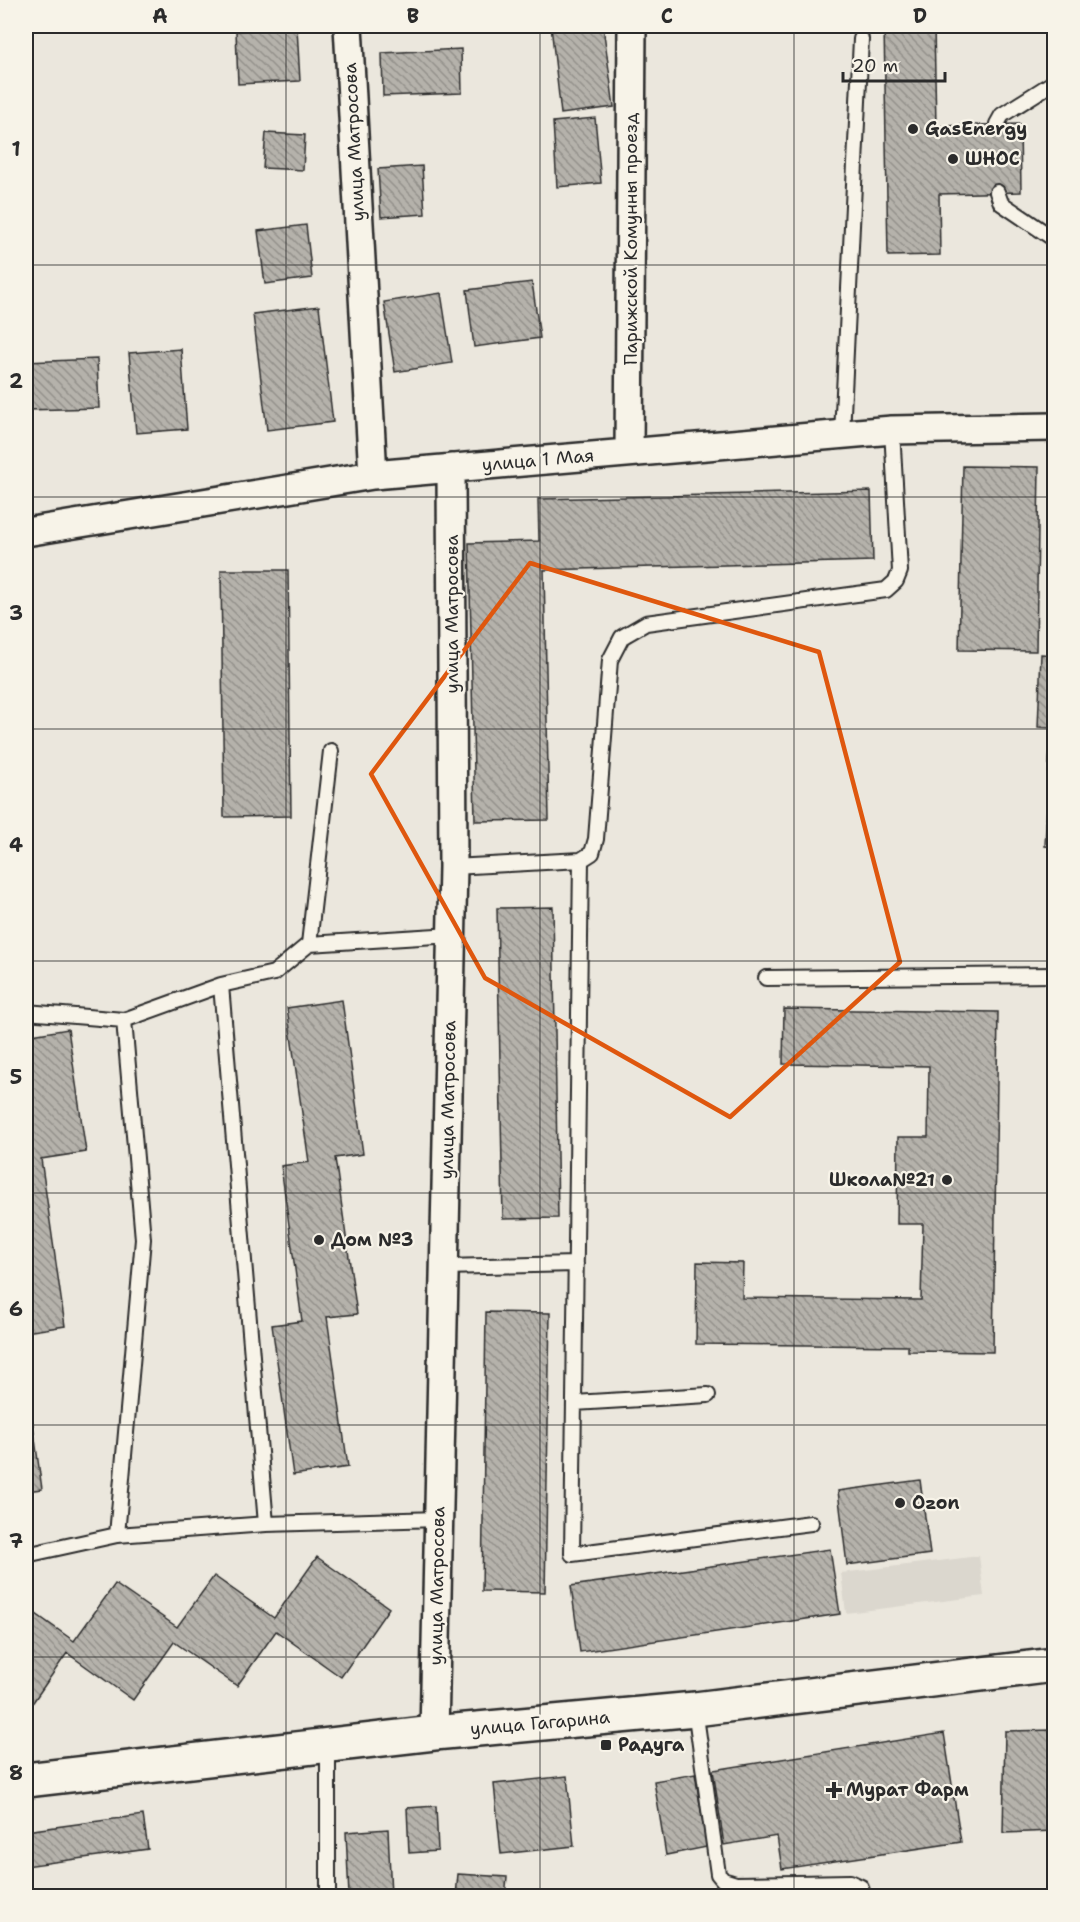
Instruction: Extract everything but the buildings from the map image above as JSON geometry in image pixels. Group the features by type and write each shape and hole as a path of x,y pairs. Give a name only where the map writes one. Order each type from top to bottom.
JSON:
{"main road":[{"name":"улица Гагарина","path":"26,1780 434,1733 695,1709 1054,1665"}],"street":[{"name":"улица Матросова","path":"348,26 373,475"},
{"name":"Парижской Комунны проезд","path":"629,452 632,26"},
{"name":"улица 1 Мая","path":"26,532 373,475 891,430 1054,427"},
{"name":"улица Матросова","path":"434,1733 453,867 451,468"}],"lane":[{"path":"842,434 861,39"},
{"path":"997,124 1002,115 1054,82"},
{"path":"997,192 1001,203 1054,239"},
{"path":"453,867 581,860 592,853 596,839 610,660 622,637 646,623 886,590 896,582 900,571 891,430"},
{"path":"309,944 331,751"},
{"path":"581,860 572,1554 811,1523"},
{"path":"26,1012 124,1020 221,985 274,973 309,944 452,935"},
{"path":"766,978 1054,975"},
{"path":"221,985 266,1524"},
{"path":"117,1535 143,1239 124,1020"},
{"path":"444,1267 576,1264"},
{"path":"574,1403 708,1395"},
{"path":"26,1555 117,1535 266,1524 439,1519"},
{"path":"695,1709 718,1874 723,1880 736,1884 850,1882 861,1887 863,1896"},
{"path":"328,1745 328,1896"}],"highlighted area":[{"path":"530,563 819,652 900,962 730,1117 485,978 371,774"}],"shaded area":[{"path":"979,1556 984,1596 846,1613 841,1573"}],"place":[{"name":"GasEnergy","path":"913,129"},
{"name":"ШНОС","path":"953,159"},
{"name":"Школа№21","path":"947,1180"},
{"name":"Дом №3","path":"319,1240"},
{"name":"Ozon","path":"900,1503"},
{"name":"Радуга","path":"606,1745"},
{"name":"Мурат Фарм","path":"834,1790"}]}
